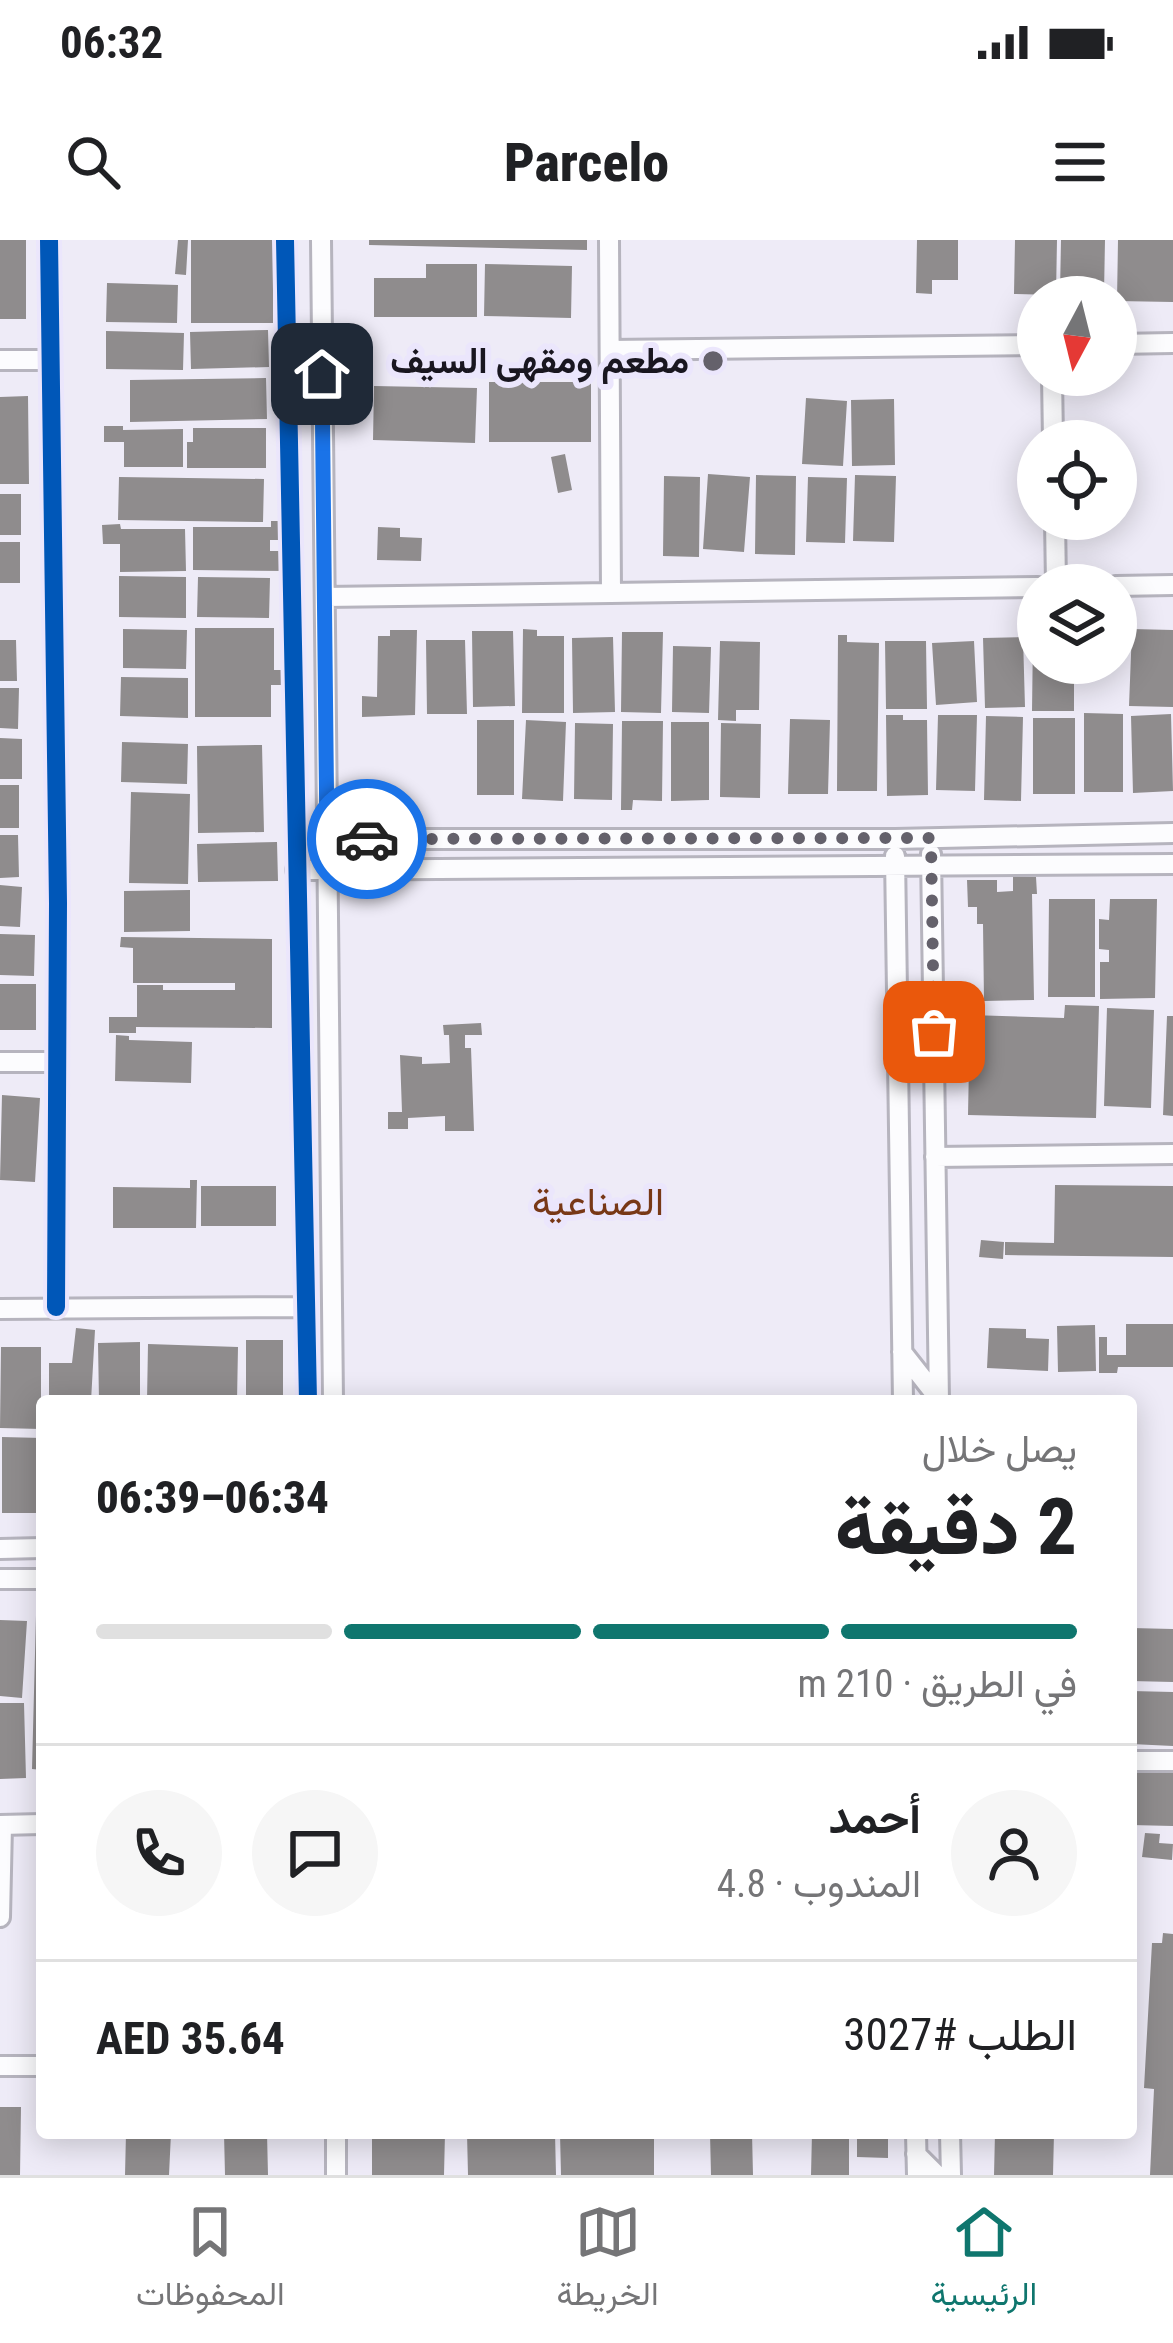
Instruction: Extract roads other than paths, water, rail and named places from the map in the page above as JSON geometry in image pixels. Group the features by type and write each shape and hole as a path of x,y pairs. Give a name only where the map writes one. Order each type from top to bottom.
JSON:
{"street":[{"path":"49,240 58,1062 56,1307"},
{"path":"285,240 308,1395"},
{"path":"321,240 333,1395"},
{"path":"609,240 611,593"},
{"path":"1137,344 1173,343"},
{"path":"610,350 1017,345"},
{"path":"0,360 51,360"},
{"path":"1137,586 1173,585"},
{"path":"325,598 1017,587"},
{"path":"296,839 895,839 1173,833"},
{"path":"931,838 939,1395"},
{"path":"895,839 903,1395"},
{"path":"296,870 1173,864"},
{"path":"0,1062 58,1062"},
{"path":"935,1157 1173,1154"},
{"path":"0,1309 306,1306"},
{"path":"902,1352 935,1395"},
{"path":"0,1549 36,1548"},
{"path":"0,1579 36,1579"},
{"path":"1137,1761 1173,1761"},
{"path":"0,1917 1,1825 36,1824"},
{"path":"0,2066 36,2066"},
{"path":"336,2175 337,2139"},
{"path":"950,2139 950,2175"},
{"path":"916,2143 917,2175"},
{"path":"916,2143 938,2175"}],"place":[{"name":"مطعم ومقهى السيف","path":"713,361"}],"district":[{"name":"الصناعية","path":"598,1202"}]}
